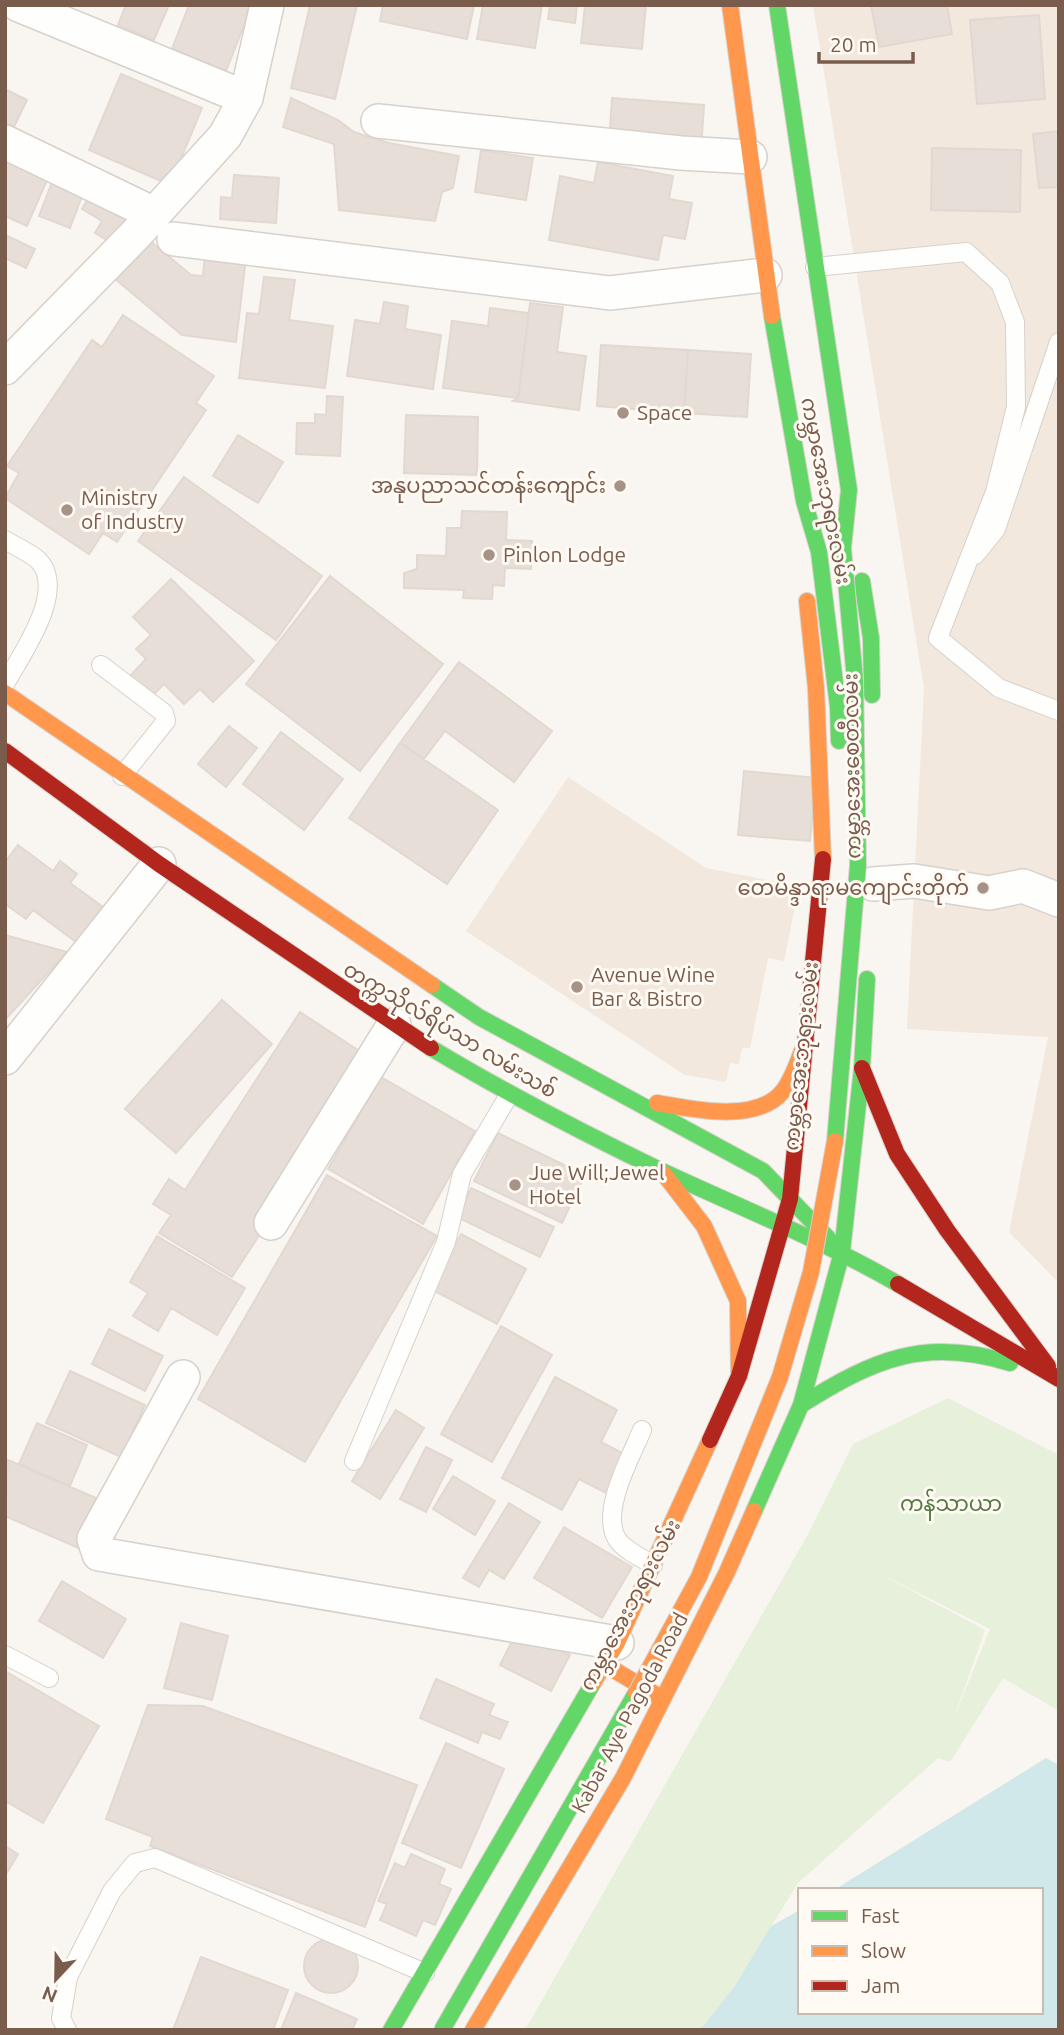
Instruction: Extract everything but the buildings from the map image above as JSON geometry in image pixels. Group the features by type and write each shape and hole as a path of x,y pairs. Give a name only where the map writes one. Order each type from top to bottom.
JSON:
{"main road":[{"name":"ကမ္ဘာအေးဘုရားလမ်း","path":"730,5 765,275 803,501 819,552 838,707 839,761"},
{"name":"ကမ္ဘာအေးဘုရားလမ်း","path":"442,2030 609,1742 699,1577 780,1377 811,1272 834,1159 858,864 855,680 843,548 849,490 777,5"},
{"name":"ကမ္ဘာအေးစေတီလမ်း","path":"849,490 871,638 873,891"},
{"name":"ကမ္ဘာအေးစေတီလမ်း","path":"790,1199 823,855 816,688 806,594 803,501"},
{"path":"5,693 122,776 186,826 479,1017 763,1171 842,1252 1057,1377"},
{"name":"တက္ကသိုလ်ရိပ်သာ လမ်းသစ်","path":"5,751 163,858 394,1025 509,1095 660,1170 842,1252"},
{"path":"821,884 847,897 873,891"},
{"path":"801,1405 842,1252 862,1068 868,964"},
{"path":"628,1098 702,1111 756,1108 782,1094 806,1041"},
{"path":"862,1068 897,1154 947,1230 1057,1377"},
{"path":"660,1170 704,1226 738,1301 748,1383"},
{"name":"ကမ္ဘာအေးဘုရားလမ်း","path":"792,1254 808,1180"},
{"path":"748,1383 790,1199"},
{"path":"801,1405 845,1377 900,1359 947,1350 982,1355 1057,1377"},
{"name":"ကမ္ဘာအေးဘုရားလမ်း","path":"391,2030 619,1650 653,1565 748,1383"},
{"name":"Kabar Aye Pagoda Road","path":"473,2030 623,1778 727,1572 801,1405"},
{"name":"ကမ္ဘာအေးဘုရားလမ်း","path":"611,1688 619,1650"},
{"path":"619,1650 663,1699"}],"street":[{"path":"19,5 246,98"},
{"path":"5,368 164,227 225,136 246,98 267,5"},
{"path":"378,121 681,153 750,157"},
{"path":"5,142 164,227 610,293 765,275"},
{"path":"5,1058 163,858"},
{"path":"873,891 914,881 989,893 1023,886 1059,900"},
{"path":"271,1223 394,1025"},
{"path":"183,1377 94,1539 99,1554 619,1650"}],"lane":[{"path":"815,267 966,252 1000,283 1015,322 1016,407 995,492 938,638 999,688 1059,711"},
{"path":"962,571 996,529 1059,342"},
{"path":"5,540 37,560 48,576 48,597 35,631 5,684"},
{"path":"100,665 164,713 166,721 122,776"},
{"path":"354,1461 446,1242 462,1174 509,1095"},
{"path":"642,1430 617,1491 612,1522 618,1540 653,1565"},
{"path":"5,1656 49,1678"},
{"path":"66,2030 61,2018 68,1977 99,1916 112,1891 135,1863 155,1858 425,1973"}],"shaded area":[{"path":"813,5 1059,5 1059,1283 1009,1232 1048,1037 907,1029 924,688"},
{"path":"568,777 706,868 799,886 784,961 768,958 750,1048 742,1048 739,1064 730,1063 726,1082 685,1075 466,931"}],"green space":[{"name":"ကန်သာယာ","path":"948,1398 1059,1455 1059,1711 1003,1678 950,1762 938,1758 798,1883 707,2030 525,2030 807,1536 853,1444","holes":["871,1569 990,1629 953,1720 985,1630"]}],"water":[{"path":"1046,1758 1059,1765 1059,2030 700,2030 734,1987 771,1926 798,1911 798,2014 1043,2014 1043,1888 837,1888"}],"traffic: fast":[{"path":"777,5 849,490 843,548"},
{"path":"772,316 804,501 819,552 838,707 839,741"},
{"path":"835,1141 858,865 855,680 843,548"},
{"path":"862,581 871,638 872,695"},
{"path":"754,1511 801,1405 842,1252 862,1068 867,979"},
{"path":"432,985 479,1017 763,1171 828,1238"},
{"path":"431,1048 516,1097 603,1142 811,1239 898,1284"},
{"path":"801,1405 852,1375 901,1357 952,1352 980,1355 1010,1363"},
{"path":"391,2030 593,1683"},
{"path":"442,2030 636,1693"}],"traffic: slow":[{"path":"730,5 772,316"},
{"path":"807,601 816,688 823,859"},
{"path":"5,693 432,985"},
{"path":"657,1103 723,1112 757,1108 772,1101 783,1091 806,1041"},
{"path":"636,1693 699,1577 780,1377 811,1272 835,1141"},
{"path":"664,1174 704,1226 738,1301 739,1376"},
{"path":"593,1683 617,1643 710,1440"},
{"path":"473,2030 623,1778 727,1572 754,1511"},
{"path":"604,1664 663,1699"}],"traffic: jam":[{"path":"5,751 159,864 431,1048"},
{"path":"710,1440 739,1376 790,1199 823,859"},
{"path":"862,1068 897,1154 947,1230 1048,1366"},
{"path":"898,1284 1059,1379"}],"place":[{"name":"Space","path":"623,413"},
{"name":"အနုပညာသင်တန်းကျောင်း","path":"620,486"},
{"name":"Ministry of Industry","path":"67,510"},
{"name":"Pinlon Lodge","path":"489,555"},
{"name":"တေမိန္ဒာရာမကျောင်းတိုက်","path":"983,888"},
{"name":"Avenue Wine Bar & Bistro","path":"577,987"},
{"name":"Jue Will;Jewel Hotel","path":"515,1185"}]}
